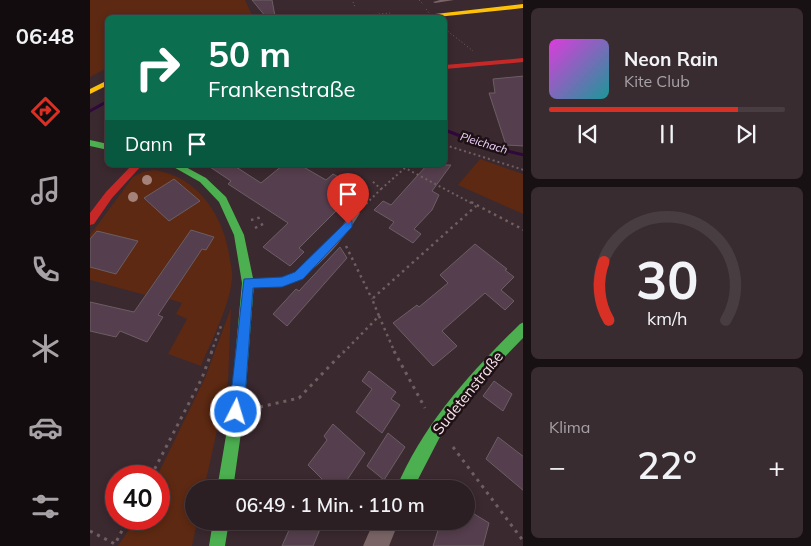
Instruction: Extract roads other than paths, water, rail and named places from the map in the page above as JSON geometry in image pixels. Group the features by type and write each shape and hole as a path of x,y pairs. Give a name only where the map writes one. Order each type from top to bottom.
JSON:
{"street":[{"path":"434,15 523,6"},
{"path":"447,67 523,60"},
{"path":"90,92 105,84"},
{"path":"90,143 105,146"},
{"path":"90,221 109,195 135,167"},
{"path":"179,167 203,180 223,200 237,230 248,283 236,412 226,480"},
{"name":"Sudetenstraße","path":"409,480 438,426 486,366 523,329"},
{"path":"217,546 220,530"},
{"path":"376,546 383,530"}],"lane":[{"path":"435,2 452,0"},
{"path":"248,283 282,282 299,276 341,234 356,213"}],"waterway":[{"name":"Pleichach","path":"90,111 105,103"},
{"name":"Pleichach","path":"447,131 486,146 523,155"}]}
